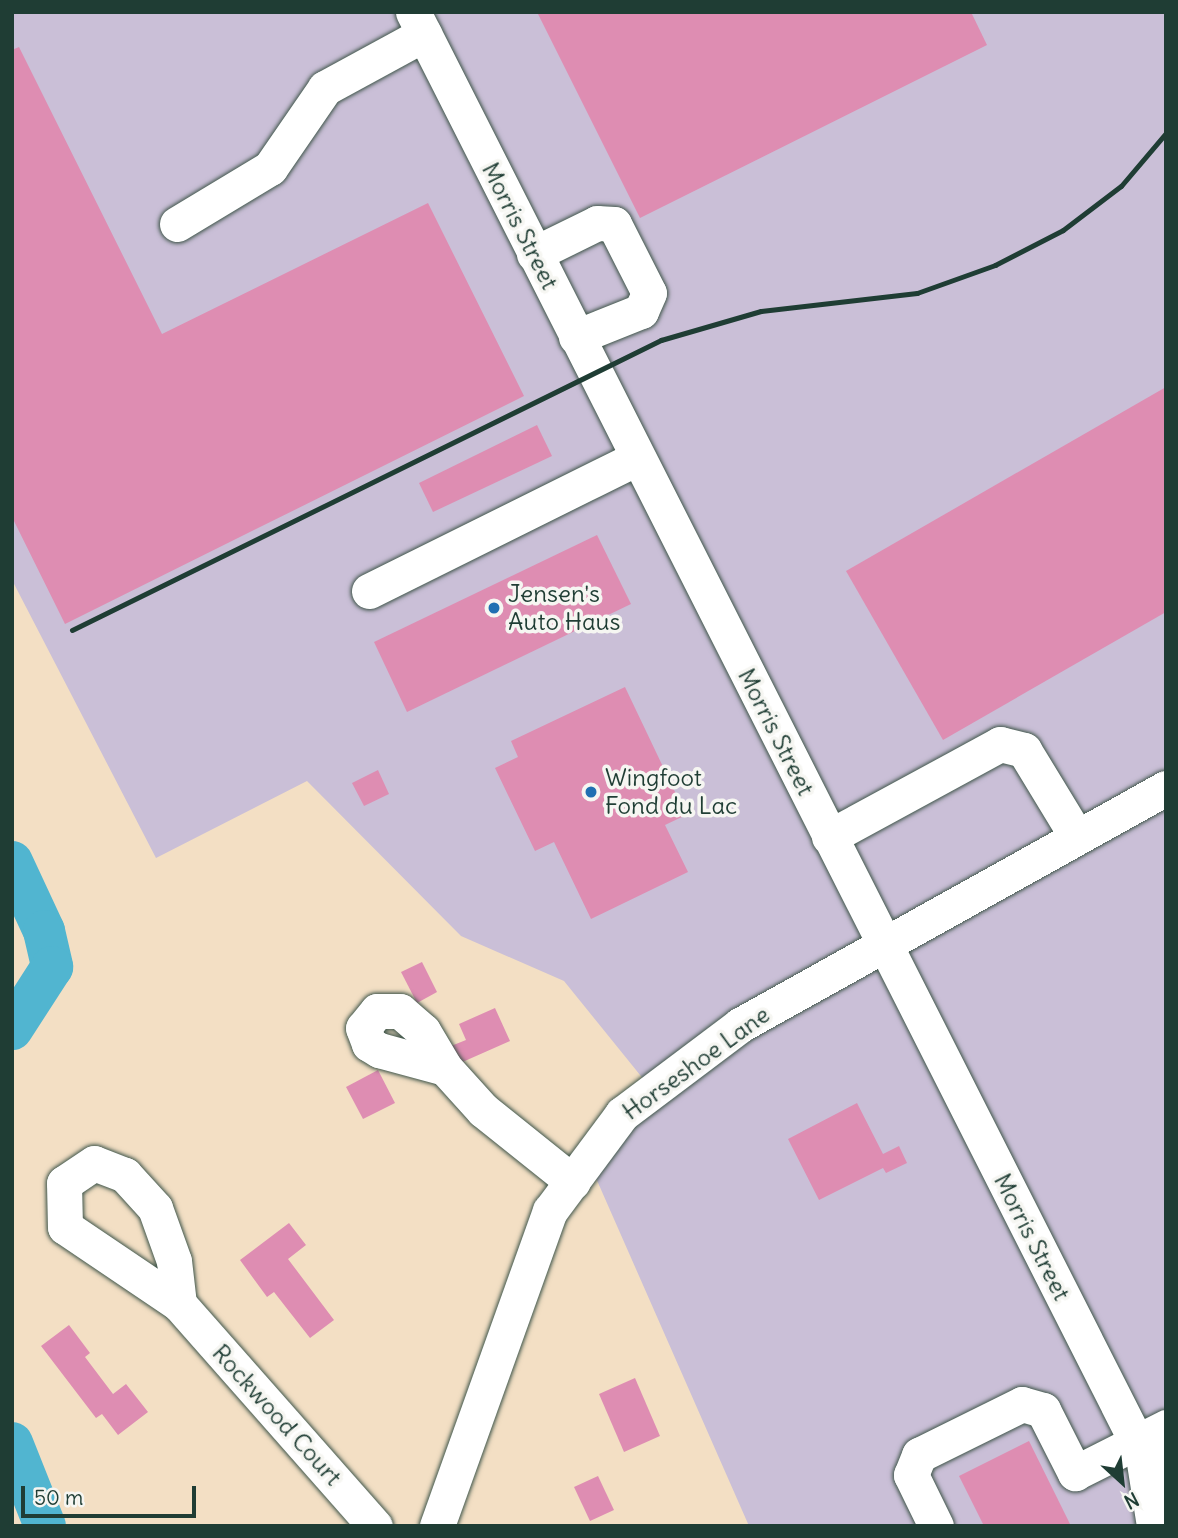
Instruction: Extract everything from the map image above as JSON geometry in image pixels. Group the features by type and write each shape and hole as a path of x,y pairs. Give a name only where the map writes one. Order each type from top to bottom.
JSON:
{"street":[{"path":"177,225 270,168 325,88 419,23"},
{"name":"Morris Street","path":"419,23 884,944 1152,1447 1154,1526"},
{"path":"534,254 597,223 614,224 649,293 640,311 576,337"},
{"path":"369,591 637,458"},
{"path":"830,837 1000,744 1024,750 1077,837"},
{"name":"Horseshoe Lane","path":"437,1526 550,1210 622,1114 740,1025 1166,788"},
{"path":"445,1068 484,1110 573,1182"},
{"name":"Rockwood Court","path":"179,1304 375,1526"},
{"path":"936,1526 911,1475 919,1455 1022,1404 1043,1410 1075,1473 1152,1447"}],"shaded area":[{"path":"12,12 1166,12 1166,1526 749,1526 588,1160 653,1091 564,981 461,936 307,781 156,858 12,580"}],"building":[{"path":"537,12 971,12 987,45 640,218"},
{"path":"19,47 162,334 428,203 524,396 65,624 12,517 12,50"},
{"path":"1166,387 1166,612 943,740 846,571"},
{"path":"537,425 552,456 433,512 419,483"},
{"path":"597,535 631,604 407,712 374,642"},
{"name":"Wingfoot Fond du Lac","path":"625,687 686,815 665,825 688,872 591,919 554,842 535,851 495,768 518,757 511,741"},
{"path":"378,770 389,794 364,806 352,783"},
{"path":"422,962 437,992 417,1003 401,972"},
{"path":"495,1008 510,1041 458,1064 451,1046 466,1040 459,1024"},
{"path":"378,1070 395,1103 363,1119 346,1087"},
{"path":"857,1103 883,1154 899,1146 907,1163 886,1173 883,1168 819,1200 788,1139"},
{"path":"289,1223 306,1245 288,1259 334,1320 310,1338 274,1292 267,1297 240,1260"},
{"path":"69,1325 90,1353 85,1357 113,1394 126,1384 148,1412 118,1435 102,1414 96,1418 41,1346"},
{"path":"635,1378 660,1436 624,1452 599,1394"},
{"path":"1029,1441 1071,1526 984,1526 959,1476"},
{"path":"598,1476 614,1510 590,1521 574,1487"}],"waterway":[{"path":"12,862 44,931 52,967 12,1029"},
{"path":"12,1443 45,1526"}],"railway":[{"path":"72,630 661,340 761,311 917,293 995,265 1063,230 1121,186 1166,133"}],"place":[{"name":"Jensen's Auto Haus","path":"494,608"},
{"name":"Wingfoot Fond du Lac","path":"591,792"}]}
